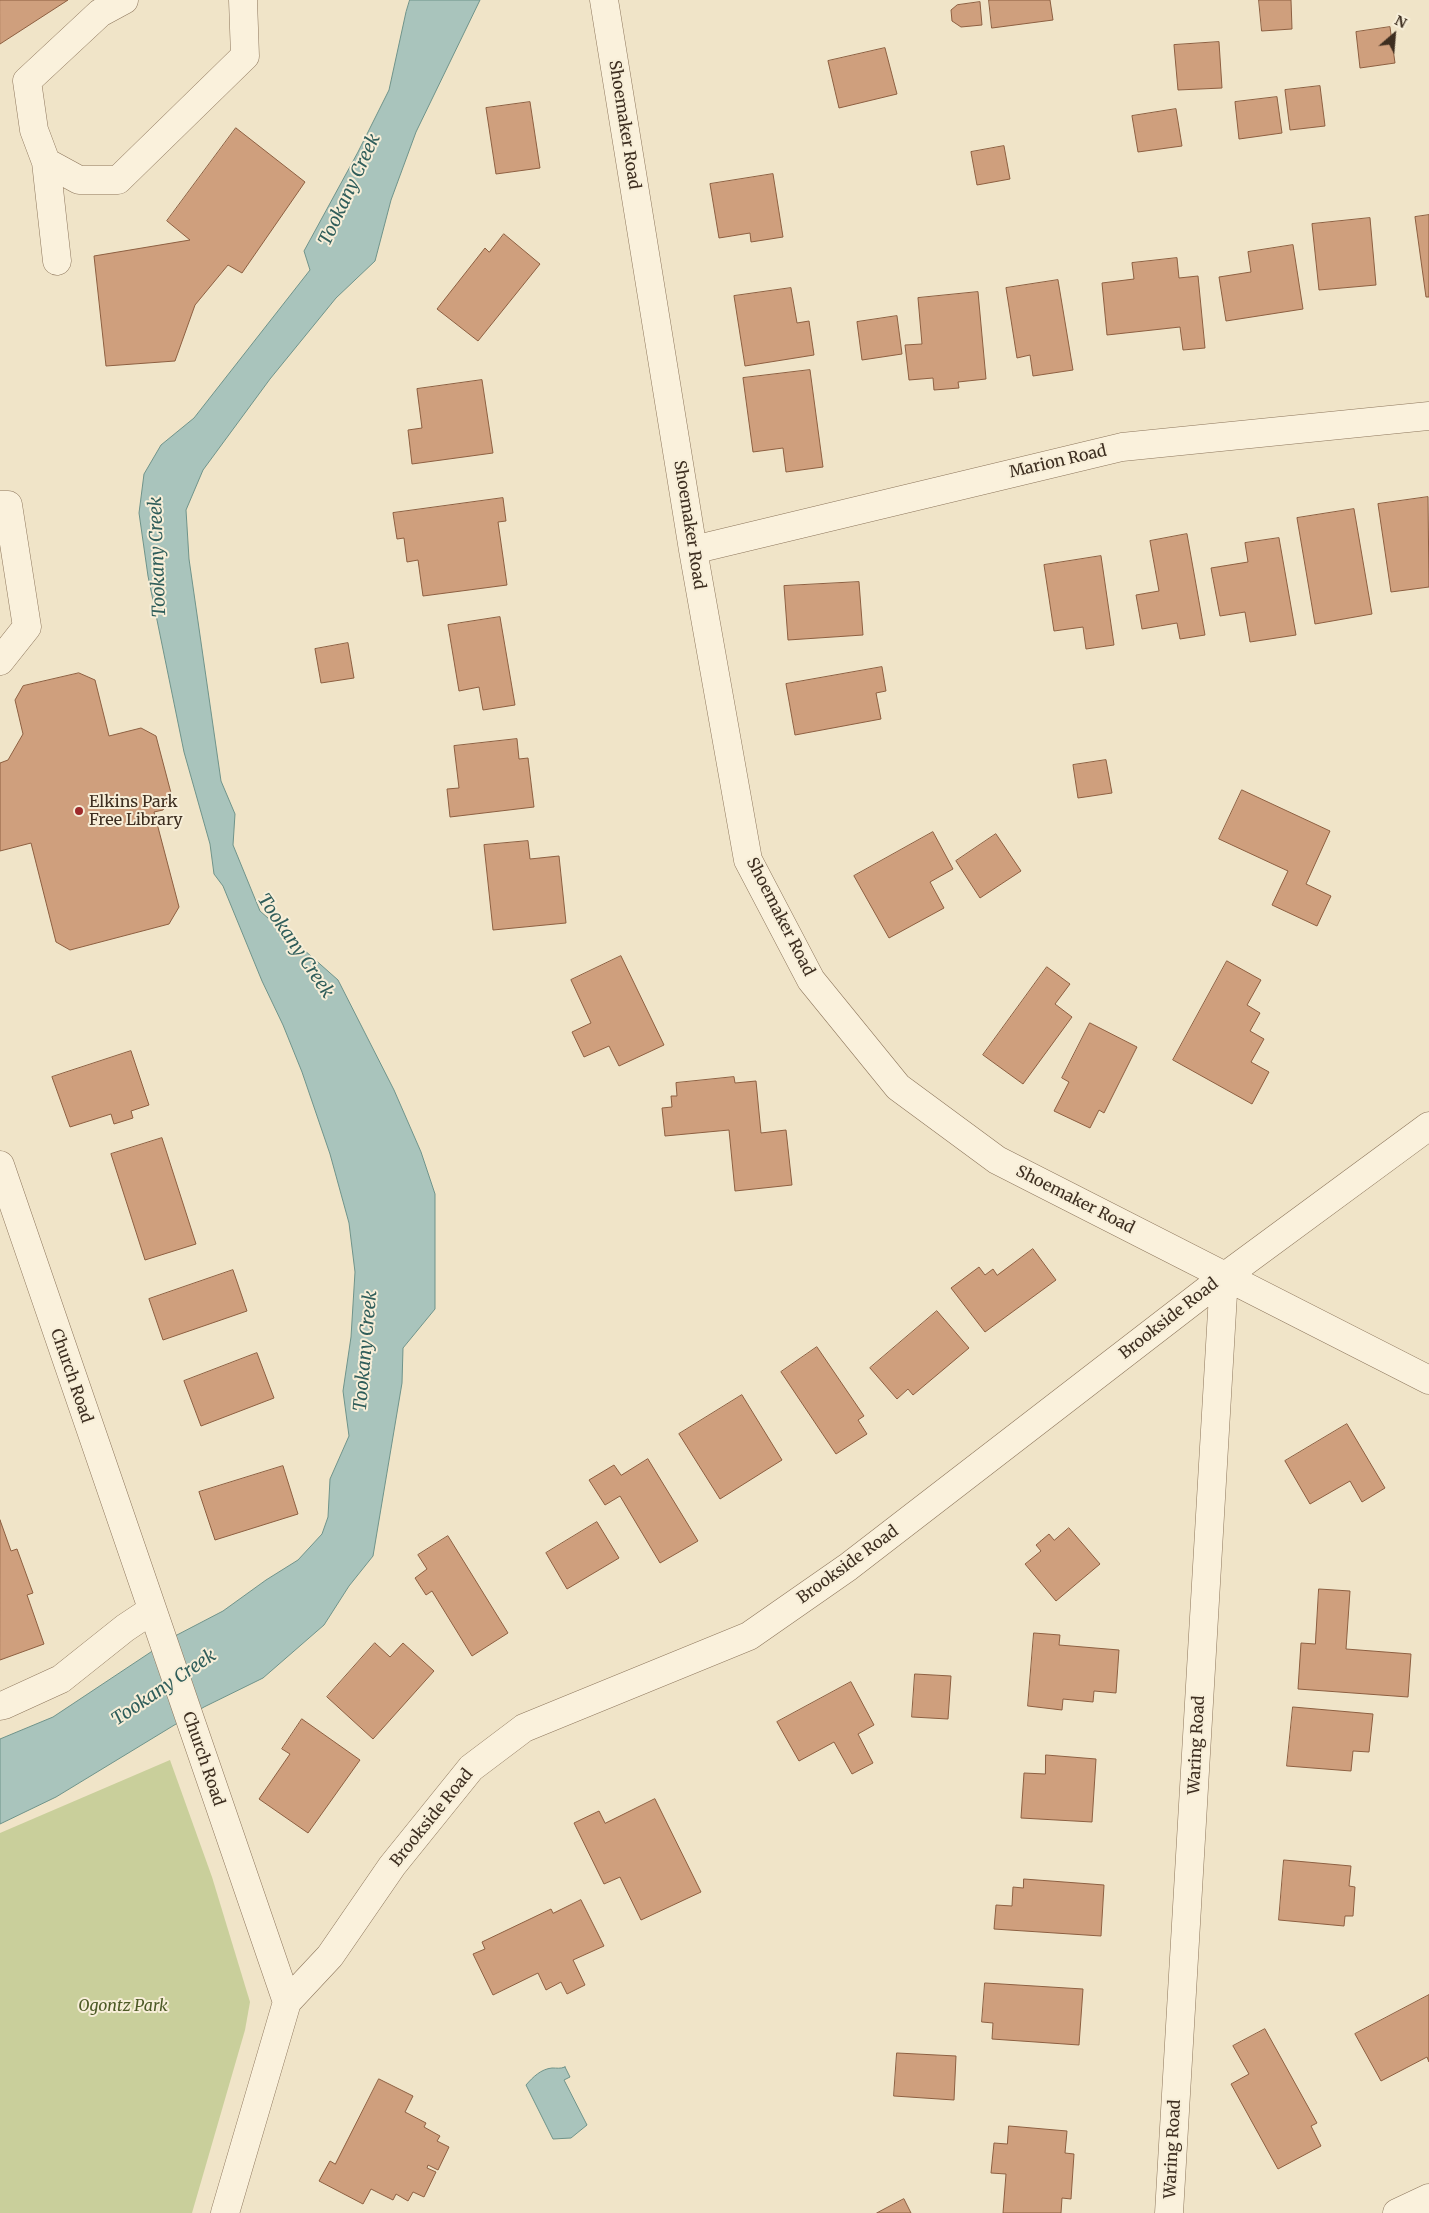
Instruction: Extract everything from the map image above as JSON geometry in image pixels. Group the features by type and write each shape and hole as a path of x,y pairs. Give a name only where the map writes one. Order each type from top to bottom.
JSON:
{"street":[{"path":"57,261 46,162 34,130 27,81 100,13 124,0"},
{"path":"46,162 79,180 118,180 245,56 243,0"},
{"name":"Shoemaker Road","path":"604,0 693,550 748,860 811,980 898,1087 997,1160 1429,1380"},
{"name":"Marion Road","path":"693,550 1122,447 1429,416"},
{"path":"0,505 8,504 10,584 27,627 0,662"},
{"name":"Brookside Road","path":"287,2002 330,1956 392,1866 471,1768 524,1728 749,1636 848,1567 1224,1277 1429,1126"},
{"name":"Church Road","path":"0,1165 287,2002"},
{"name":"Waring Road","path":"1169,2213 1224,1277"},
{"path":"0,1706 61,1679 125,1628 152,1610"},
{"path":"225,2213 287,2002"},
{"path":"1397,2213 1429,2198"}],"green space":[{"name":"Ogontz Park","path":"170,1760 212,1877 250,2002 245,2030 192,2213 0,2213 0,1833"}],"water":[{"name":"Tookany Creek","path":"410,0 480,0 416,132 391,200 375,261 336,298 270,379 203,470 186,510 189,559 221,781 235,814 233,845 260,911 338,980 394,1090 421,1152 435,1194 435,1309 403,1348 402,1383 373,1556 349,1586 324,1625 263,1678 204,1707 56,1797 0,1824 0,1739 53,1717 175,1636 223,1611 298,1560 322,1534 328,1517 330,1479 349,1436 343,1391 351,1337 355,1272 349,1223 330,1154 302,1072 223,886 214,874 210,844 184,752 148,576 139,513 144,474 161,445 194,418 310,270 304,251 358,152 389,90"},
{"path":"565,2067 570,2077 564,2080 587,2125 571,2138 553,2139 526,2085 534,2076 544,2070"}],"building":[{"path":"0,0 68,0 0,44"},
{"path":"989,0 1050,0 1053,20 992,28"},
{"path":"1259,0 1291,0 1292,29 1262,31"},
{"path":"980,2 982,25 961,27 952,21 951,10 957,5"},
{"path":"1390,27 1395,63 1360,68 1356,32"},
{"path":"1219,42 1222,88 1178,90 1174,45"},
{"path":"885,48 897,94 839,108 828,61"},
{"path":"1320,86 1325,126 1290,130 1285,90"},
{"path":"1277,97 1282,133 1239,139 1235,102"},
{"path":"530,102 540,168 496,174 486,108"},
{"path":"1176,109 1182,146 1138,152 1132,116"},
{"path":"236,128 305,182 242,273 228,265 195,305 175,361 106,366 94,256 190,240 167,221"},
{"path":"1004,146 1010,179 977,185 971,152"},
{"path":"773,174 783,237 751,242 750,233 719,238 710,184"},
{"path":"1429,215 1429,297 1426,297 1415,217"},
{"path":"1370,218 1376,285 1319,290 1312,224"},
{"path":"504,234 540,264 478,341 437,309 485,248 489,252"},
{"path":"1293,245 1303,309 1226,321 1219,277 1251,272 1248,252"},
{"path":"1177,258 1179,278 1198,276 1205,348 1183,350 1180,327 1107,335 1102,283 1134,279 1132,263"},
{"path":"1058,280 1073,370 1033,376 1030,355 1017,358 1006,288"},
{"path":"791,288 797,323 809,321 814,355 745,366 734,296"},
{"path":"978,292 986,379 958,382 959,388 934,390 933,378 909,380 905,345 922,344 918,298"},
{"path":"897,316 902,354 862,360 857,322"},
{"path":"810,370 823,467 786,472 783,448 753,452 743,378"},
{"path":"482,380 493,453 412,464 408,430 422,428 417,389"},
{"path":"1428,497 1429,587 1391,592 1378,504"},
{"path":"503,498 506,521 498,522 507,585 423,596 418,560 407,562 404,538 397,539 393,513"},
{"path":"1354,509 1372,614 1315,624 1297,518"},
{"path":"1187,534 1205,635 1180,639 1177,623 1142,629 1136,595 1159,591 1150,541"},
{"path":"1279,538 1296,635 1250,642 1245,612 1220,616 1211,568 1248,562 1245,543"},
{"path":"1101,556 1114,645 1086,649 1083,627 1054,631 1044,565"},
{"path":"859,582 863,635 788,640 784,586"},
{"path":"500,617 515,705 483,710 479,687 459,691 448,625"},
{"path":"348,643 354,678 321,683 315,649"},
{"path":"882,667 886,691 876,693 881,719 795,735 786,684"},
{"name":"Elkins Park Free Library","path":"79,673 95,680 109,736 141,728 156,736 171,793 163,810 154,812 179,907 169,924 70,950 56,942 31,843 0,851 0,763 8,760 23,734 15,700 23,686"},
{"path":"517,739 519,759 528,758 534,807 450,817 447,789 459,788 454,746"},
{"path":"1106,760 1112,793 1078,798 1073,765"},
{"path":"1242,790 1330,831 1306,884 1331,896 1317,926 1272,905 1288,871 1219,839"},
{"path":"933,832 953,869 930,882 944,908 889,938 854,876"},
{"path":"996,834 1021,871 980,898 956,861"},
{"path":"528,841 530,859 559,856 566,923 493,930 484,845"},
{"path":"621,956 664,1045 619,1066 609,1046 584,1057 572,1032 591,1023 571,980"},
{"path":"1227,961 1261,980 1247,1005 1260,1013 1250,1031 1264,1039 1251,1062 1269,1072 1252,1104 1173,1060"},
{"path":"1047,967 1070,984 1055,1004 1072,1017 1023,1084 983,1055"},
{"path":"1090,1023 1137,1047 1104,1113 1099,1110 1090,1128 1054,1111 1069,1082 1062,1078"},
{"path":"131,1051 149,1105 131,1111 133,1118 114,1124 111,1114 70,1127 52,1077"},
{"path":"734,1077 735,1083 756,1081 761,1133 786,1130 792,1185 735,1191 729,1130 665,1136 662,1108 672,1107 671,1096 677,1096 676,1083"},
{"path":"162,1138 196,1244 145,1260 111,1154"},
{"path":"1033,1249 1056,1280 985,1332 951,1288 979,1267 985,1275 993,1269 997,1275"},
{"path":"233,1270 247,1311 163,1340 149,1299"},
{"path":"937,1311 969,1348 913,1395 908,1389 897,1399 870,1368"},
{"path":"817,1347 864,1416 858,1420 867,1434 836,1454 781,1372"},
{"path":"257,1353 274,1398 201,1426 184,1381"},
{"path":"742,1395 782,1460 720,1499 679,1434"},
{"path":"1347,1424 1385,1488 1362,1502 1350,1481 1310,1504 1285,1461"},
{"path":"648,1459 698,1541 660,1563 620,1496 605,1505 589,1480 614,1465 621,1475"},
{"path":"283,1466 298,1514 215,1540 199,1492"},
{"path":"0,1520 11,1551 17,1549 33,1593 27,1595 44,1644 0,1660"},
{"path":"597,1522 619,1558 567,1589 546,1553"},
{"path":"1069,1528 1100,1564 1056,1601 1025,1564 1041,1551 1036,1545 1049,1534 1054,1540"},
{"path":"448,1536 508,1633 472,1656 432,1591 426,1595 415,1578 427,1569 418,1555"},
{"path":"1319,1589 1350,1591 1346,1649 1411,1654 1408,1697 1298,1689 1301,1643 1315,1644"},
{"path":"1034,1633 1060,1635 1059,1645 1119,1650 1116,1693 1094,1691 1093,1702 1063,1699 1062,1710 1028,1706"},
{"path":"375,1643 390,1657 403,1643 434,1671 373,1739 327,1697"},
{"path":"915,1674 951,1676 948,1719 912,1717"},
{"path":"851,1682 874,1725 858,1734 873,1763 852,1774 834,1742 799,1761 777,1722"},
{"path":"1293,1707 1373,1714 1369,1752 1353,1751 1351,1771 1287,1766"},
{"path":"302,1719 360,1760 308,1833 259,1799 290,1754 282,1749"},
{"path":"1046,1755 1096,1759 1092,1822 1021,1818 1024,1773 1045,1774"},
{"path":"655,1799 701,1892 641,1920 620,1877 604,1884 574,1823 599,1811 605,1823"},
{"path":"1284,1860 1351,1866 1349,1886 1355,1887 1353,1916 1345,1916 1344,1926 1279,1920"},
{"path":"1024,1879 1104,1885 1101,1936 994,1929 996,1905 1012,1906 1013,1887 1023,1888"},
{"path":"581,1900 604,1946 573,1960 585,1985 567,1994 561,1982 546,1990 538,1973 493,1995 473,1954 485,1949 482,1942 551,1909 553,1913"},
{"path":"985,1983 1083,1989 1079,2045 992,2039 993,2023 982,2022"},
{"path":"1429,1995 1429,2062 1427,2057 1381,2081 1355,2034"},
{"path":"1265,2029 1317,2123 1311,2126 1321,2146 1278,2169 1231,2084 1249,2074 1233,2046"},
{"path":"897,2053 956,2056 954,2100 894,2096"},
{"path":"379,2079 413,2096 405,2112 426,2123 424,2127 440,2136 437,2141 449,2147 438,2170 428,2165 427,2168 436,2172 424,2197 413,2192 408,2201 396,2194 393,2200 371,2189 363,2204 319,2181 330,2161 335,2164"},
{"path":"1009,2126 1067,2131 1065,2153 1074,2154 1071,2199 1062,2198 1061,2213 1003,2213 1006,2174 991,2173 994,2143 1007,2144"},
{"path":"904,2199 911,2213 877,2213"}],"place":[{"name":"Elkins Park Free Library","path":"79,811"}]}
